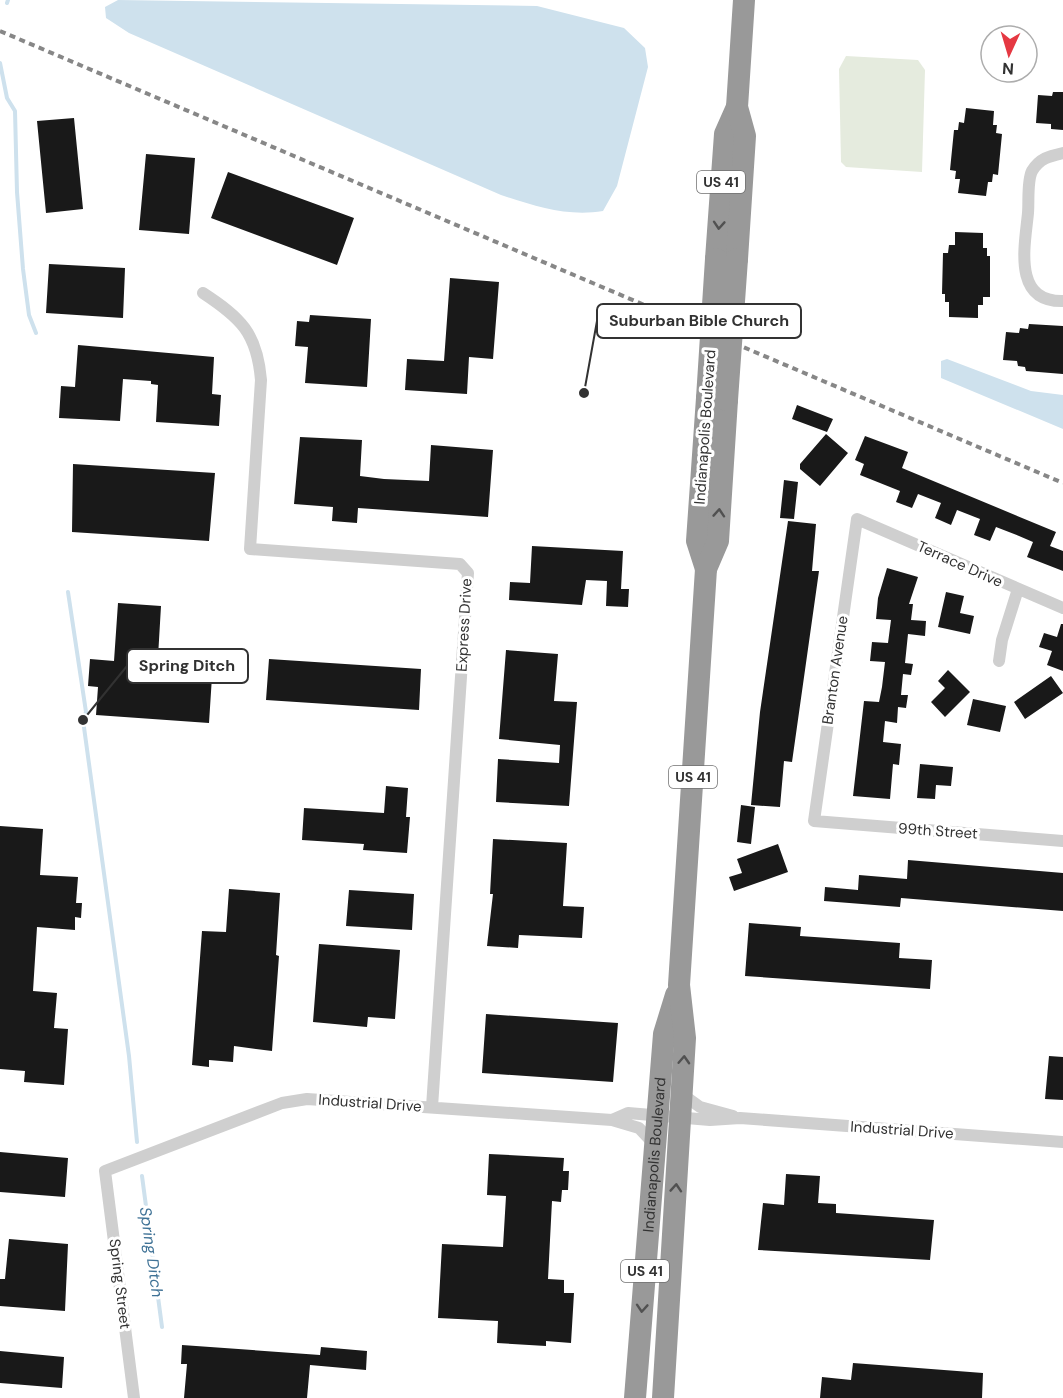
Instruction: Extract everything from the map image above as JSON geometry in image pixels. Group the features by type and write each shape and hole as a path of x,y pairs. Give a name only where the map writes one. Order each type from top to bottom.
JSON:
{"highway":[{"name":"Indianapolis Boulevard","path":"663,1398 685,1038 679,986 706,569 697,541 717,399 726,259 725,134 737,107 744,0"},
{"name":"Indianapolis Boulevard","path":"635,1398 664,1034 679,986"}],"street":[{"path":"1063,153 1044,157 1031,172 1023,266 1028,283 1041,296 1063,301"},
{"name":"Express Drive","path":"203,293 235,314 250,334 260,358 261,380 250,549 460,564 468,573 432,1107"},
{"name":"Terrace Drive","path":"857,519 1063,608"},
{"name":"Branton Avenue","path":"814,821 857,519"},
{"path":"999,661 1002,640 1018,589"},
{"name":"99th Street","path":"814,821 1063,840"},
{"name":"Industrial Drive","path":"682,1094 700,1107 740,1118"},
{"name":"Industrial Drive","path":"105,1171 282,1103 330,1099 612,1120 639,1128 654,1144"},
{"name":"Industrial Drive","path":"612,1120 628,1113 680,1118 740,1118 1063,1142"},
{"name":"Spring Street","path":"105,1171 134,1398"}],"shaded area":[{"path":"846,56 918,60 925,70 922,172 846,167 841,162 839,69"}],"water":[{"path":"118,0 537,6 624,28 645,48 648,67 617,186 603,211 577,213 539,206 501,195 129,33 106,18 105,7"},
{"path":"947,359 1031,391 1063,395 1063,429 941,378 941,361"}],"building":[{"path":"1053,92 1063,92 1063,130 1051,129 1051,124 1036,123 1038,95 1052,96"},
{"path":"966,108 994,111 993,125 997,125 996,133 1002,134 998,175 993,174 992,182 988,182 986,196 958,193 960,179 955,179 956,171 950,170 954,130 958,130 959,122 964,123"},
{"path":"74,118 83,209 46,213 37,121"},
{"path":"146,154 195,158 189,234 139,230"},
{"path":"228,172 354,218 337,265 211,218"},
{"path":"955,232 983,233 983,248 987,248 987,256 990,256 990,297 983,297 983,305 978,305 978,318 949,317 949,302 945,302 945,294 942,294 943,253 948,253 949,245 955,245"},
{"path":"49,264 125,268 123,318 46,313"},
{"path":"450,278 499,282 493,359 469,357 467,394 405,390 407,359 444,361"},
{"path":"310,315 371,319 367,387 305,383 308,347 295,346 297,321 309,322"},
{"path":"1029,324 1063,326 1063,374 1026,371 1025,367 1018,366 1017,361 1003,360 1006,332 1019,333 1020,328 1028,329"},
{"path":"78,345 214,357 212,394 221,395 219,426 156,422 158,385 151,384 151,381 123,379 120,421 59,418 61,386 75,387"},
{"path":"797,405 833,419 827,432 792,419"},
{"path":"826,434 848,453 820,486 800,469 800,464"},
{"path":"865,436 908,452 902,468 1056,532 1050,546 1063,551 1063,571 1027,557 1033,542 1019,536 996,527 990,541 974,535 980,519 957,510 951,525 935,518 941,503 918,494 912,508 896,502 900,491 860,475 864,464 855,460"},
{"path":"300,437 362,440 360,476 384,479 429,481 431,445 493,450 488,517 358,508 357,523 332,521 333,507 294,504"},
{"path":"73,464 215,473 209,541 72,532"},
{"path":"784,480 798,482 794,519 780,518"},
{"path":"788,521 816,524 812,571 819,571 792,762 784,761 780,807 751,805 760,712"},
{"path":"532,546 623,551 621,589 629,589 628,607 606,606 607,581 586,580 582,605 509,600 510,582 530,583"},
{"path":"887,568 918,577 909,604 913,604 911,620 926,621 925,636 908,634 905,663 913,664 911,675 903,674 901,695 908,695 906,708 898,707 897,723 885,721 883,742 901,744 899,765 893,764 890,799 853,796 864,701 879,702 882,687 885,662 870,661 872,642 888,643 891,620 876,619 878,598"},
{"path":"946,592 964,596 960,613 974,616 970,634 938,627"},
{"path":"118,603 161,606 158,657 213,661 209,723 96,715 98,687 88,686 90,659 114,661"},
{"path":"1061,624 1063,624 1063,671 1047,665 1052,651 1039,647 1044,633 1057,637"},
{"path":"506,650 558,654 554,701 577,702 569,806 496,802 498,759 559,763 560,745 499,739"},
{"path":"269,659 421,669 419,710 266,700"},
{"path":"948,670 970,692 945,717 931,702 945,688 938,681"},
{"path":"1051,676 1063,693 1025,719 1014,702"},
{"path":"973,699 1006,706 1000,732 967,725"},
{"path":"920,764 953,767 951,786 936,785 935,799 917,798"},
{"path":"386,786 408,788 406,817 410,817 407,853 363,850 364,844 302,840 304,808 384,813"},
{"path":"741,805 755,807 751,844 737,842"},
{"path":"0,826 43,829 40,875 78,877 76,903 82,903 81,918 75,917 75,930 37,927 33,991 57,993 54,1028 68,1029 64,1085 24,1082 25,1071 0,1069"},
{"path":"493,839 567,843 563,906 584,907 582,938 519,935 518,948 487,946 493,894 490,894"},
{"path":"778,844 788,872 734,891 729,877 742,873 737,859"},
{"path":"908,860 1063,873 1063,911 901,898 900,907 824,901 825,887 858,890 859,875 907,879"},
{"path":"229,889 280,893 276,955 279,956 272,1051 234,1046 233,1062 209,1060 209,1067 192,1065 202,931 226,932"},
{"path":"349,890 414,894 412,930 346,926"},
{"path":"749,923 801,927 800,936 900,943 899,958 932,960 930,989 745,976"},
{"path":"319,944 400,950 395,1019 368,1017 367,1027 313,1022"},
{"path":"486,1014 618,1023 613,1082 482,1073"},
{"path":"1049,1056 1063,1057 1063,1100 1045,1099"},
{"path":"0,1152 68,1158 65,1197 0,1192"},
{"path":"489,1154 564,1158 563,1171 569,1171 568,1190 562,1190 561,1202 552,1201 548,1279 564,1280 564,1293 574,1293 571,1343 546,1341 546,1346 497,1343 498,1321 438,1318 442,1244 503,1247 506,1196 487,1195"},
{"path":"786,1174 820,1176 818,1203 836,1204 836,1213 934,1220 930,1260 758,1250 763,1203 784,1205"},
{"path":"9,1239 68,1244 65,1311 0,1306 0,1279 5,1279"},
{"path":"182,1345 320,1355 321,1347 367,1351 366,1370 310,1365 307,1398 184,1398 187,1364 181,1364"},
{"path":"0,1351 64,1357 62,1388 0,1383"},
{"path":"853,1363 983,1373 982,1398 820,1398 822,1377 851,1380"}],"waterway":[{"path":"0,63 7,98 15,111 17,192 23,269 29,315 36,333"},
{"name":"Spring Ditch","path":"68,592 86,712 83,720 129,1056 137,1142"},
{"name":"Spring Ditch","path":"142,1176 162,1327"}],"railway":[{"path":"0,31 1063,483"}],"place":[{"name":"Suburban Bible Church","path":"584,393"},
{"name":"Spring Ditch","path":"83,720"}]}
